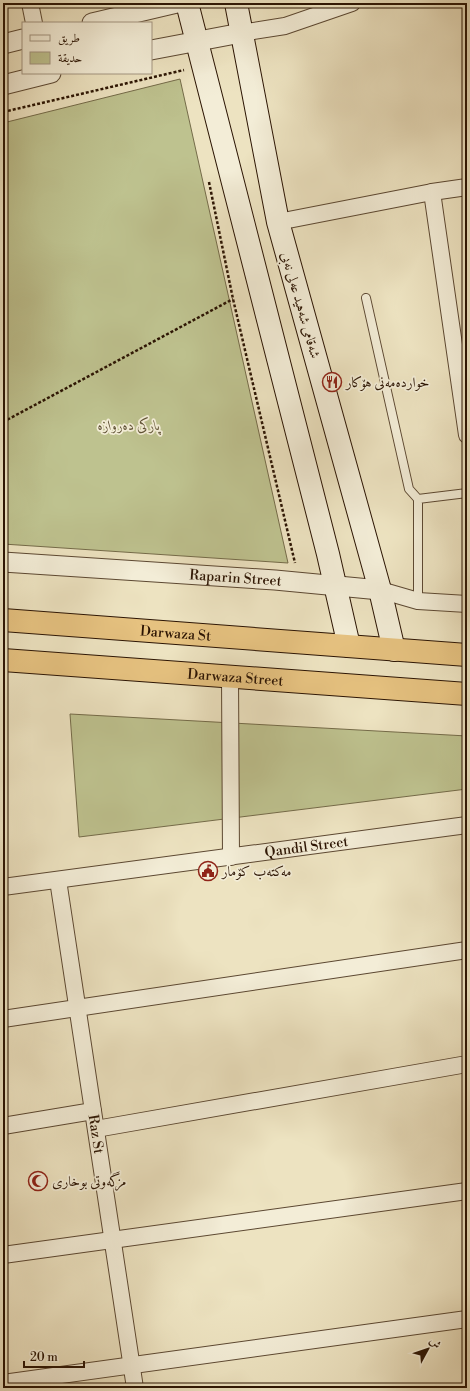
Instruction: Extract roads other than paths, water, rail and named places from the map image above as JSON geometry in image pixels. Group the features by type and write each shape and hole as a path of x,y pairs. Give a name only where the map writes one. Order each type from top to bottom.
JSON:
{"highway":[{"name":"Darwaza St","path":"3,620 467,655"},
{"name":"Darwaza Street","path":"3,660 467,694"}],"main road":[{"path":"186,3 336,585 349,646"},
{"name":"شەقامی شەهید عەلی نەبی","path":"236,3 278,222 380,590 394,650"}],"street":[{"path":"30,3 34,22"},
{"path":"96,22 178,3"},
{"path":"152,50 285,26 352,3"},
{"path":"3,44 22,39"},
{"path":"3,85 47,74"},
{"path":"278,222 432,192 467,187"},
{"path":"432,192 467,435"},
{"name":"Raparin Street","path":"3,562 336,585 380,590 418,601 467,604"},
{"path":"230,677 231,857"},
{"name":"Qandil Street","path":"3,888 467,825"},
{"name":"Raz St","path":"58,880 135,1388"},
{"path":"3,1019 467,950"},
{"path":"96,1129 467,1064"},
{"path":"3,1126 93,1111"},
{"path":"3,1255 467,1191"},
{"path":"3,1383 467,1318"}],"lane":[{"path":"366,298 409,489 418,499 418,601"},
{"path":"418,499 467,493"}],"place":[{"name":"خواردەمەنی هۆکار","path":"332,382"},
{"name":"مەکتەب کۆمار","path":"208,871"},
{"name":"مزگەوتی بوخاری","path":"38,1181"}],"park label":[{"name":"پارکی دەروازە","path":"129,425"}]}
